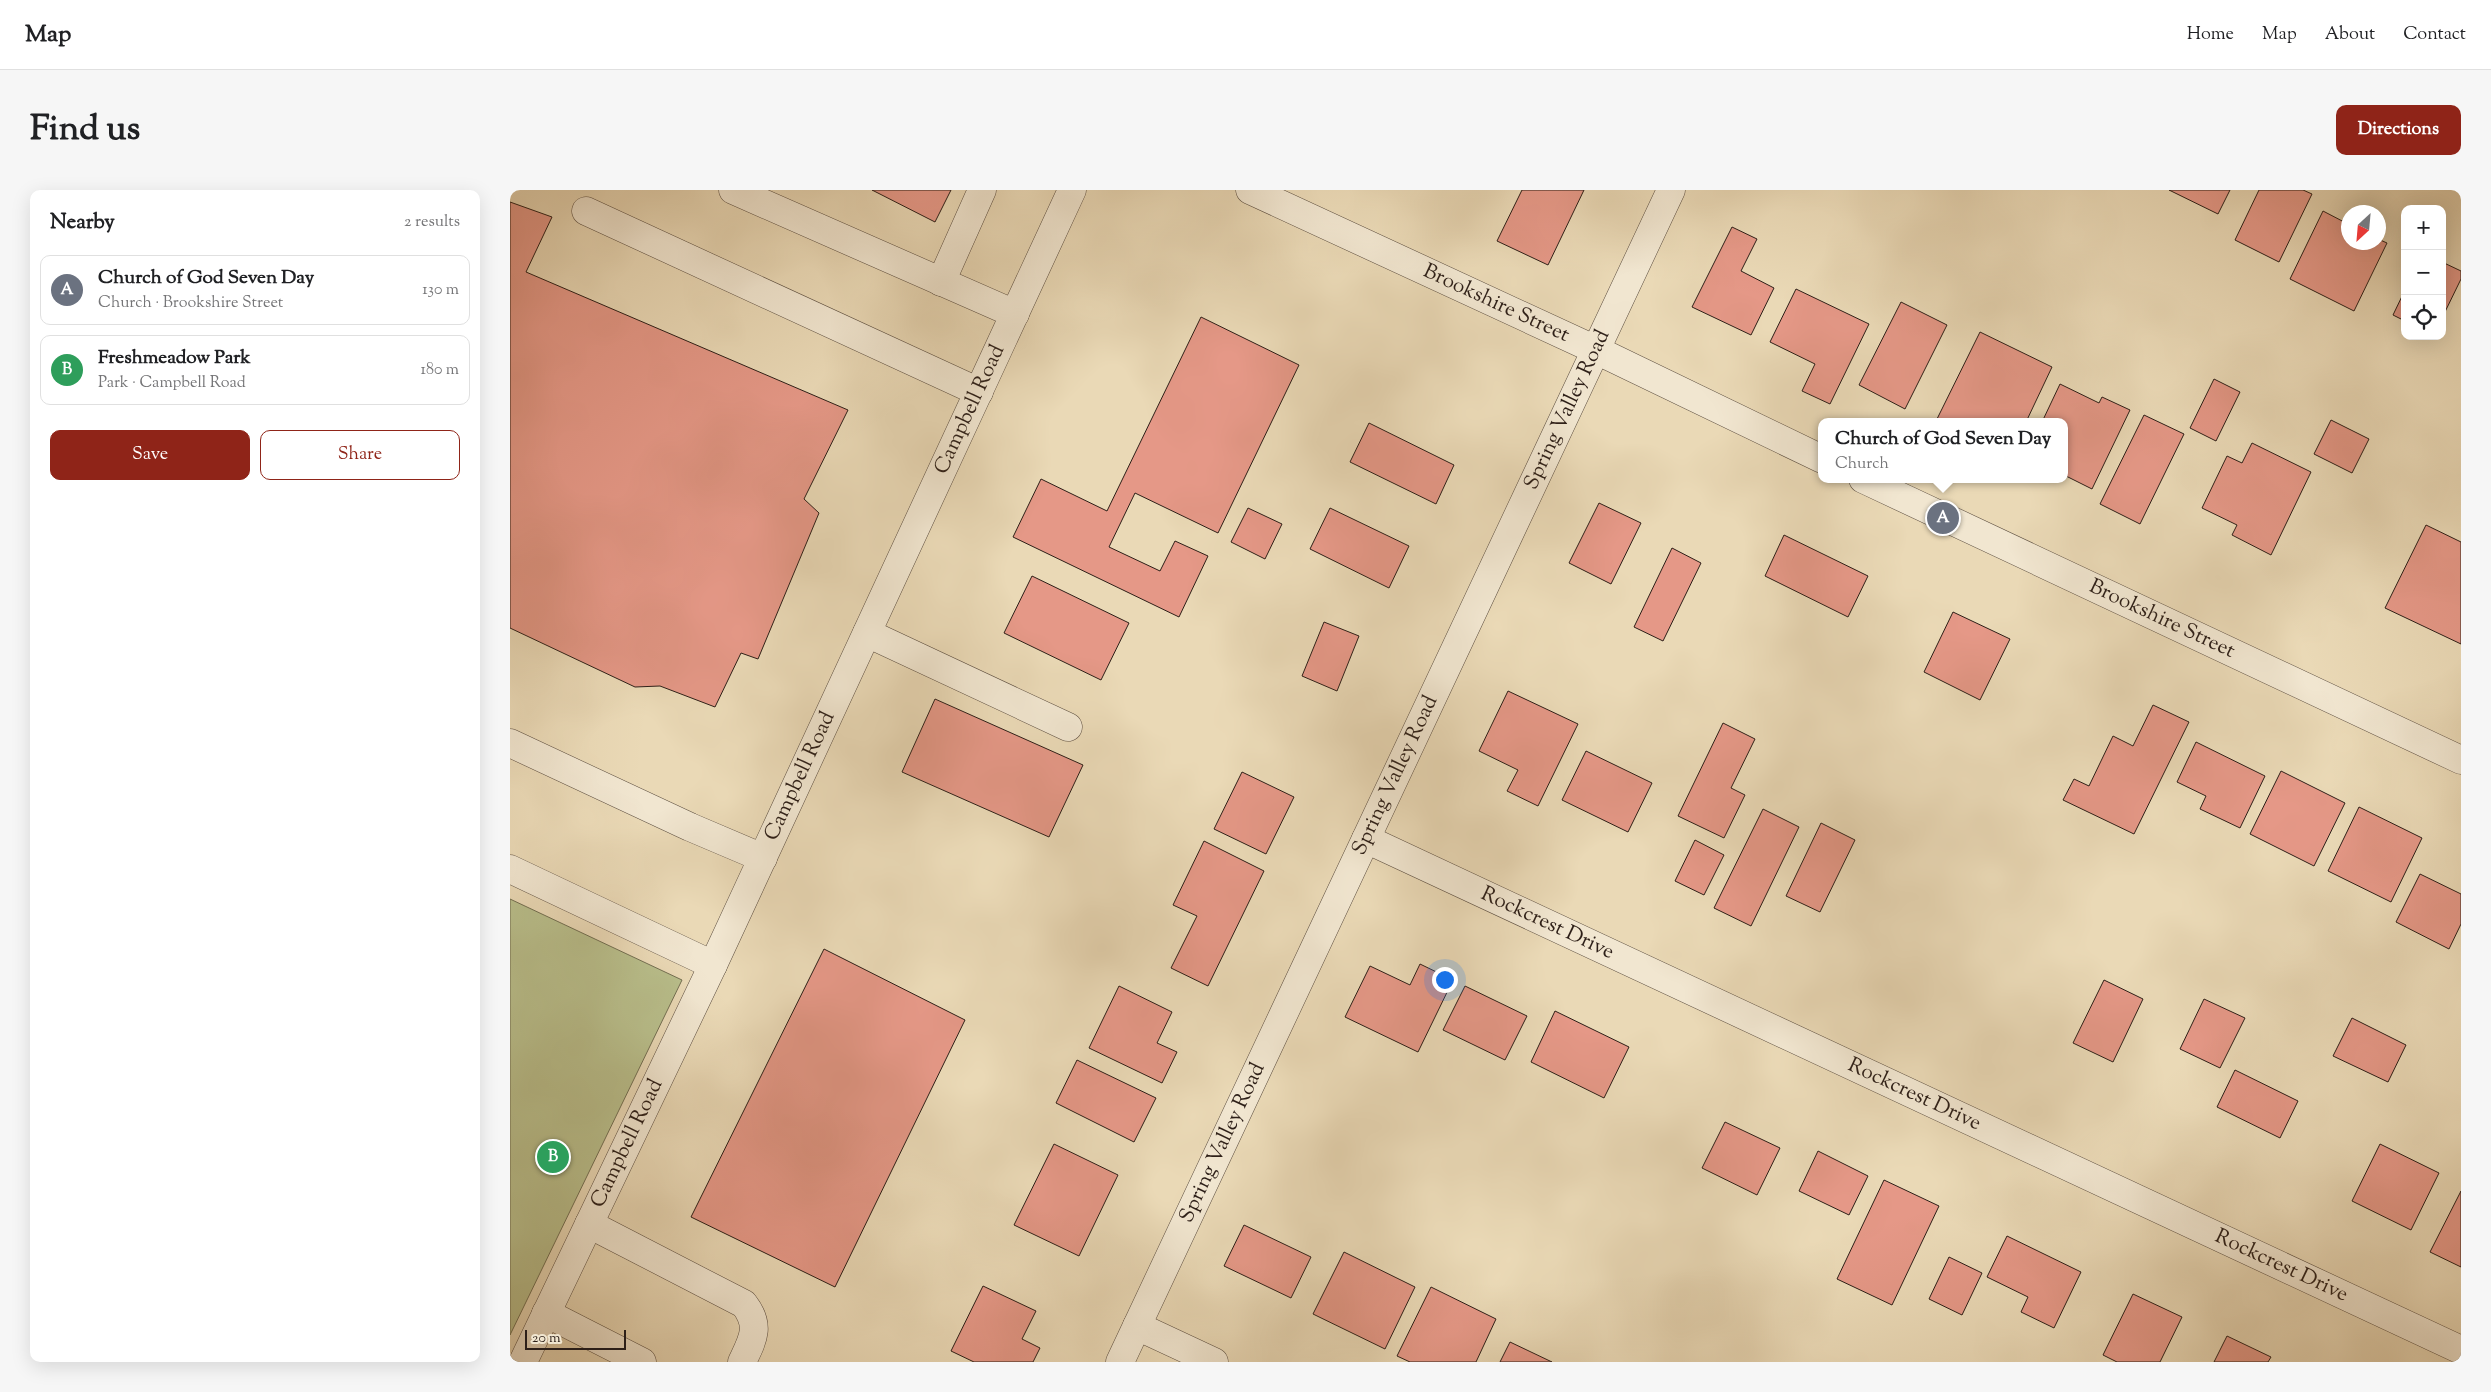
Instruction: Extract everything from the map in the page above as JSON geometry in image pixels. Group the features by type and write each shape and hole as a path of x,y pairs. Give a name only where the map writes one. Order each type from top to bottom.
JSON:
{"street":[{"path":"733,190 1015,314"},
{"path":"942,282 982,190"},
{"name":"Campbell Road","path":"523,1362 713,965 1072,190"},
{"name":"Brookshire Street","path":"1250,190 1596,350 1818,457"},
{"name":"Spring Valley Road","path":"1120,1362 1672,190"},
{"path":"586,212 979,392"},
{"name":"Brookshire Street","path":"1872,483 2461,760"},
{"path":"867,633 1068,727"},
{"path":"510,743 690,827 763,858"},
{"name":"Rockcrest Drive","path":"1366,839 2461,1350"},
{"path":"510,869 713,965"},
{"path":"589,1224 744,1304 752,1315 755,1329 742,1362"},
{"path":"546,1313 642,1362"},
{"path":"1137,1326 1214,1362"}],"green space":[{"path":"510,899 682,980 510,1335"}],"building":[{"path":"872,190 951,190 935,222"},
{"path":"1522,190 1584,190 1548,265 1497,241"},
{"path":"2169,190 2230,190 2218,214"},
{"path":"2259,190 2303,190 2312,194 2279,262 2235,240"},
{"path":"510,202 552,217 526,272 848,410 804,499 819,513 758,659 741,653 715,707 660,686 635,687 510,628"},
{"path":"2323,211 2341,220 2341,250 2384,250 2354,311 2290,279"},
{"path":"1732,227 1757,239 1741,271 1774,288 1751,335 1692,307"},
{"path":"2446,264 2461,271 2461,279 2446,310"},
{"path":"1796,289 1869,324 1830,404 1802,391 1815,364 1770,342"},
{"path":"2401,298 2401,319 2393,315"},
{"path":"1901,302 1947,325 1905,409 1859,385"},
{"path":"1201,317 1299,365 1218,533 1135,493 1109,547 1160,571 1175,541 1208,556 1179,617 1013,537 1041,479 1107,511"},
{"path":"1980,332 2052,367 2028,418 1937,418"},
{"path":"2214,379 2240,392 2216,441 2190,428"},
{"path":"2060,384 2099,403 2102,397 2130,410 2092,489 2068,477 2068,418 2044,418"},
{"path":"2144,415 2184,434 2140,524 2100,504"},
{"path":"2331,420 2369,439 2352,473 2314,454"},
{"path":"1369,423 1454,465 1436,504 1350,462"},
{"path":"2252,443 2311,472 2271,555 2232,535 2237,525 2202,508 2227,456 2242,463"},
{"path":"1599,503 1641,523 1611,584 1569,563"},
{"path":"1248,508 1282,524 1265,559 1231,542"},
{"path":"1330,508 1409,546 1389,588 1310,549"},
{"path":"2426,525 2461,542 2461,644 2385,608"},
{"path":"1784,535 1868,576 1848,617 1765,576"},
{"path":"1672,548 1701,563 1663,641 1634,627"},
{"path":"1032,576 1129,623 1101,680 1004,633"},
{"path":"1953,612 2010,639 1980,700 1924,672"},
{"path":"1324,622 1359,636 1337,691 1302,676"},
{"path":"1508,691 1578,724 1538,806 1507,791 1518,770 1479,751"},
{"path":"935,699 1083,765 1049,837 902,772"},
{"path":"2153,705 2189,722 2134,834 2063,800 2074,779 2089,786 2113,736 2133,746"},
{"path":"1723,723 1755,739 1731,788 1745,795 1724,838 1678,816"},
{"path":"2196,742 2265,776 2240,828 2200,809 2206,796 2177,782"},
{"path":"1586,751 1652,783 1628,832 1562,800"},
{"path":"2281,771 2345,803 2314,866 2250,834"},
{"path":"1242,772 1294,797 1266,854 1214,829"},
{"path":"2359,807 2422,838 2391,902 2328,871"},
{"path":"1763,809 1799,827 1751,926 1714,908"},
{"path":"1821,823 1855,840 1820,912 1786,896"},
{"path":"1695,840 1724,855 1704,895 1675,881"},
{"path":"1204,841 1264,871 1208,986 1171,968 1197,916 1173,905"},
{"path":"2420,874 2461,894 2461,924 2449,949 2396,922"},
{"path":"824,949 965,1020 835,1287 691,1217"},
{"path":"1420,964 1453,980 1418,1052 1345,1017 1370,966 1410,985"},
{"path":"2104,980 2143,999 2113,1062 2073,1043"},
{"path":"1119,986 1172,1012 1157,1043 1177,1052 1162,1083 1089,1048"},
{"path":"1465,986 1527,1016 1505,1060 1443,1030"},
{"path":"2204,999 2245,1018 2220,1068 2180,1049"},
{"path":"1555,1011 1629,1047 1604,1098 1531,1062"},
{"path":"2352,1018 2406,1045 2388,1082 2333,1056"},
{"path":"1077,1060 1156,1098 1134,1142 1056,1103"},
{"path":"2235,1070 2298,1101 2280,1138 2217,1107"},
{"path":"1725,1122 1780,1148 1757,1195 1702,1168"},
{"path":"1054,1144 1118,1175 1079,1256 1014,1225"},
{"path":"2380,1144 2439,1173 2411,1230 2352,1201"},
{"path":"1818,1151 1868,1176 1849,1215 1799,1191"},
{"path":"1884,1180 1939,1206 1892,1305 1837,1279"},
{"path":"2461,1191 2461,1267 2430,1252"},
{"path":"1244,1225 1311,1257 1291,1298 1224,1266"},
{"path":"2007,1236 2081,1272 2054,1328 2021,1312 2028,1297 1987,1277"},
{"path":"1344,1252 1415,1287 1385,1349 1313,1314"},
{"path":"1949,1257 1982,1273 1962,1315 1929,1299"},
{"path":"983,1286 1036,1311 1022,1339 1040,1348 1033,1362 974,1362 951,1351"},
{"path":"1431,1287 1496,1319 1476,1362 1410,1362 1397,1356"},
{"path":"2133,1294 2182,1317 2160,1362 2117,1362 2103,1355"},
{"path":"2227,1336 2271,1357 2268,1362 2214,1362"},
{"path":"1510,1342 1552,1362 1500,1362"}],"place":[{"name":"Church of God Seven Day","path":"1943,518"},
{"name":"Freshmeadow Park","path":"553,1157"}]}
